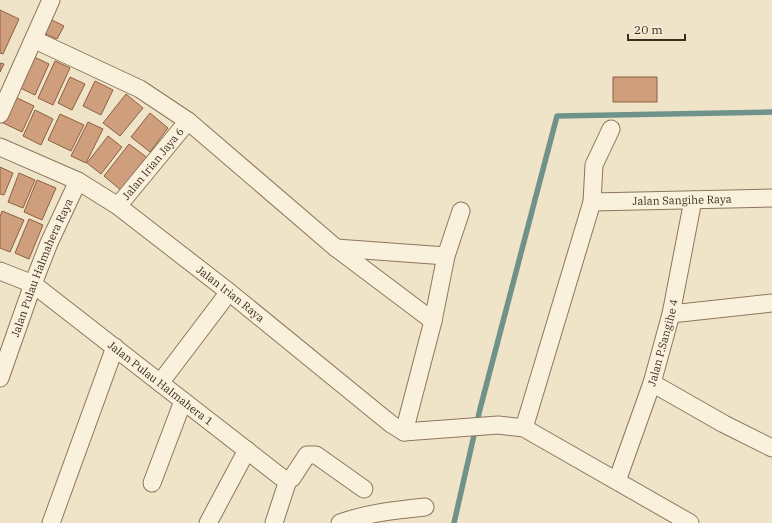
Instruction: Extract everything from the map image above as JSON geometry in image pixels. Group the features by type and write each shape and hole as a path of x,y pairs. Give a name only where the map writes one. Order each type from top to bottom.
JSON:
{"street":[{"path":"0,114 51,0"},
{"path":"34,40 140,89 188,121 336,248 434,321"},
{"name":"Jalan Irian Jaya 6","path":"118,206 188,121"},
{"path":"524,428 592,202 594,165 611,129"},
{"name":"Jalan Irian Raya","path":"0,147 78,181 118,206 229,292 391,424 404,432"},
{"name":"Jalan Pulau Halmahera Raya","path":"0,378 49,243 78,181"},
{"name":"Jalan Sangihe Raya","path":"592,202 772,198"},
{"name":"Jalan P.Sangihe 4","path":"617,481 652,383 671,314 693,200"},
{"path":"461,211 446,256 434,321 404,432 458,427 498,426 524,428 690,523"},
{"path":"336,248 446,256"},
{"name":"Jalan Pulau Halmahera 1","path":"0,271 33,284 281,477 288,480"},
{"path":"160,383 229,292"},
{"path":"671,314 772,303"},
{"path":"51,523 115,347"},
{"path":"652,383 724,424 772,448"},
{"path":"152,483 183,401"},
{"path":"208,523 247,450"},
{"path":"274,523 288,480 292,478 307,455 316,454 364,489"},
{"path":"340,523 379,512 425,507"}],"building":[{"path":"0,10 19,19 3,54 0,53"},
{"path":"48,18 64,26 57,39 41,32"},
{"path":"28,54 49,64 35,95 14,85"},
{"path":"55,61 70,68 53,105 38,98"},
{"path":"0,63 4,64 0,72"},
{"path":"70,77 85,84 72,110 58,103"},
{"path":"613,77 657,77 657,102 613,102"},
{"path":"95,81 113,90 101,115 83,106"},
{"path":"126,94 143,108 120,136 103,123"},
{"path":"13,96 34,106 22,132 1,122"},
{"path":"35,110 53,119 41,145 23,136"},
{"path":"150,113 168,128 150,152 131,137"},
{"path":"60,114 84,125 71,151 48,140"},
{"path":"88,122 103,129 86,163 71,156"},
{"path":"108,136 122,147 101,174 87,163"},
{"path":"129,144 149,159 123,192 104,176"},
{"path":"0,167 13,173 4,195 0,194"},
{"path":"19,173 35,180 23,208 8,202"},
{"path":"37,180 56,188 42,220 24,212"},
{"path":"2,211 24,220 10,252 0,248 0,217"},
{"path":"29,219 43,225 29,259 15,253"}],"waterway":[{"path":"454,523 480,409 557,116 772,112"}]}
